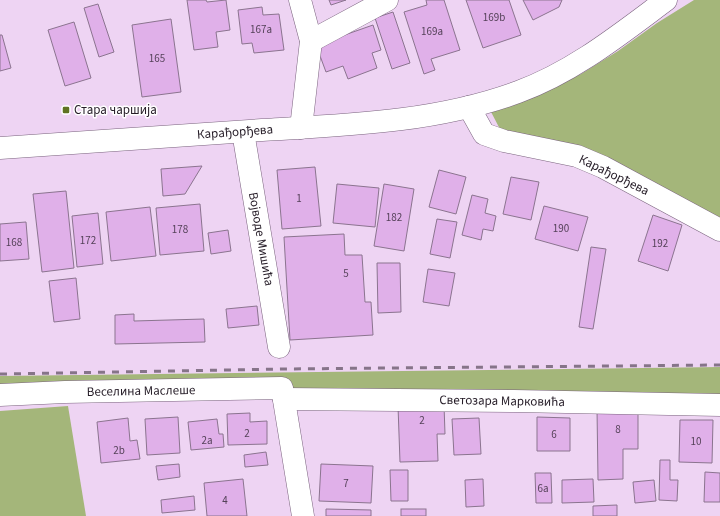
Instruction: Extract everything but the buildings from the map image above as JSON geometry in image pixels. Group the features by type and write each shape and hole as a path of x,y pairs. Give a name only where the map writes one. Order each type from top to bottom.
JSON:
{"street":[{"path":"300,0 311,41 301,128"},
{"path":"311,41 387,0"},
{"name":"Карађорђева","path":"0,148 386,121 470,107 518,92 561,73 598,49 666,0"},
{"name":"Карађорђева","path":"470,107 484,134 504,142 577,156 603,167 720,230"},
{"name":"Војводе Мишића","path":"243,132 279,347"},
{"name":"Веселина Маслеше","path":"0,395 52,392 283,394"},
{"path":"283,394 303,516"},
{"name":"Светозара Марковића","path":"283,394 720,405"}],"green space":[{"path":"694,0 720,0 720,221 503,135 489,108 538,93 581,74"},
{"path":"720,367 720,404 0,395 0,376"},
{"path":"68,406 86,516 0,516 0,411"}],"railway":[{"path":"0,374 281,369 720,365"}],"place":[{"name":"Стара чаршија","path":"66,110"}]}
